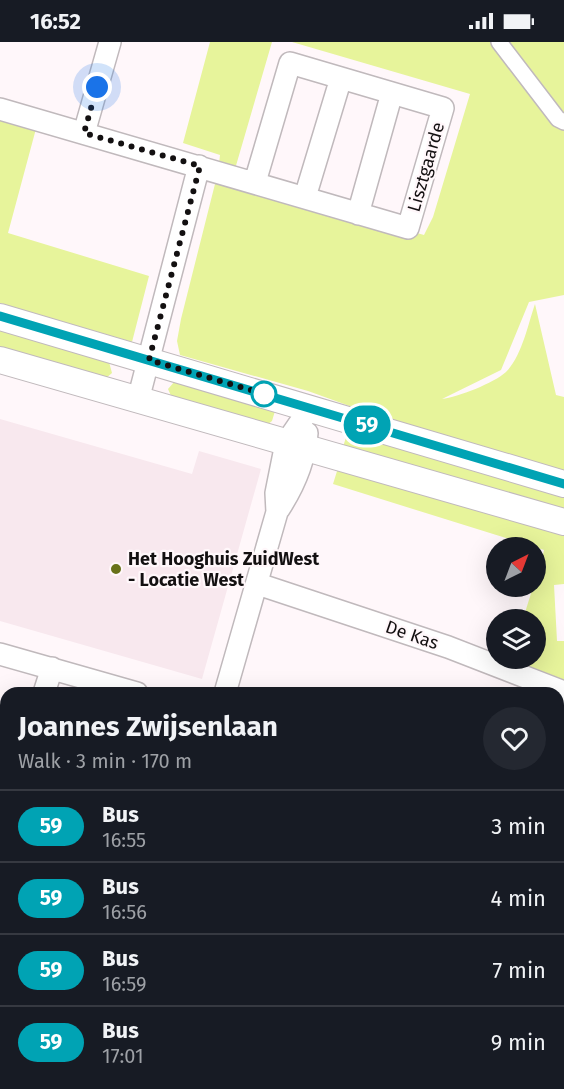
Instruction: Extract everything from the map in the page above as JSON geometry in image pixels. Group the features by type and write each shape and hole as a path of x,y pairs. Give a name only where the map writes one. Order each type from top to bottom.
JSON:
{"street":[{"path":"84,133 110,42"},
{"path":"498,42 558,118 564,122"},
{"name":"Lisztgaarde","path":"0,109 408,228 443,108 290,63 255,182"},
{"path":"305,197 340,78"},
{"path":"358,214 392,93"},
{"path":"138,400 200,166"},
{"path":"0,316 564,484"},
{"path":"0,360 564,522"},
{"path":"227,687 277,512 290,493 296,446 310,408"},
{"name":"De Kas","path":"258,584 448,647 551,687"},
{"path":"0,654 117,687"},
{"path":"46,687 52,668"}],"shaded area":[{"name":"Het Hooghuis ZuidWest - Locatie West","path":"0,419 192,474 199,451 261,469 202,679 0,621"}],"green space":[{"path":"210,42 272,42 235,169 219,164 220,155 183,143"},
{"path":"292,42 564,42 564,295 529,302 501,370 442,399 476,389 506,372 520,349 535,304 556,395 564,397 564,472 405,426 308,391 180,355 177,341 181,319 217,176 424,235 433,217 470,94"},
{"path":"0,115 37,125 8,233 149,276 132,342 0,303"},
{"path":"0,329 109,362 112,373 105,379 0,348"},
{"path":"175,381 275,411 272,421 268,424 172,398 168,389"},
{"path":"349,428 564,490 564,514 342,450"},
{"path":"338,468 564,534 564,584 554,585 557,641 564,641 564,686 522,669 546,669 546,609 526,609 530,597 546,597 546,537 502,537 333,484"}],"bus line":[{"name":"59","path":"0,316 564,484"}],"place":[{"name":"Het Hooghuis ZuidWest - Locatie West","path":"116,569"}],"route":[{"path":"97,87 84,133 200,166 149,360 264,394"}]}
